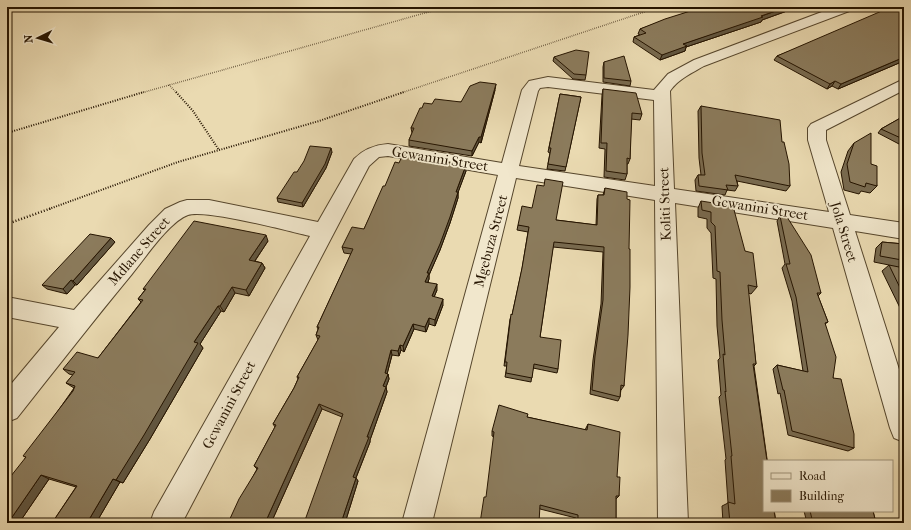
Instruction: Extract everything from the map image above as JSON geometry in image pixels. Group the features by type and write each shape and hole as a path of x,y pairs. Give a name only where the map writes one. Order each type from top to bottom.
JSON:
{"street":[{"path":"662,96 666,85 677,74 699,63 847,7"},
{"name":"Mgebuza Street","path":"417,523 530,90 535,84 558,83 662,96"},
{"name":"Jola Street","path":"904,84 816,128 817,140 904,428"},
{"name":"Koliti Street","path":"662,96 666,194 673,523"},
{"name":"Gcwanini Street","path":"165,523 361,163 367,156 380,150 388,150 904,231"},
{"name":"Mdlane Street","path":"7,409 79,321 172,214 187,207 209,207 324,231"},
{"path":"7,307 79,321"}],"path":[{"path":"7,133 169,85 446,7"},
{"path":"7,224 130,178 319,121 659,7"},
{"path":"169,85 194,111 219,150"}],"building":[{"path":"703,7 787,7 761,16 763,17 683,44 687,46 662,55 634,37 646,33 640,29"},
{"path":"891,7 904,7 904,59 902,58 841,84 835,81 830,84 777,56"},
{"path":"576,50 589,52 586,75 574,74 554,57"},
{"path":"624,56 631,81 604,78 604,62"},
{"path":"480,82 496,84 481,137 479,137 472,151 409,140 414,128 411,128 420,108 422,108 424,103 432,104 435,99 461,102 470,86"},
{"path":"603,89 636,93 642,114 632,113 630,159 627,158 627,174 606,171 607,143 601,143"},
{"path":"560,94 581,97 566,167 548,164 551,148 549,148"},
{"path":"701,106 780,120 782,142 784,142 789,164 790,186 735,175 738,186 726,185 728,190 699,186 698,175 705,175 702,153"},
{"path":"904,116 904,139 881,129"},
{"path":"871,133 871,164 877,166 877,186 866,183 865,187 850,182 847,164 854,143"},
{"path":"310,146 331,148 325,164 302,203 277,198 294,172 297,172 304,161"},
{"path":"403,154 466,165 456,192 458,192 450,217 427,273 429,273 425,282 437,284 432,296 443,299 435,320 429,318 425,327 413,324 403,346 400,345 398,351 391,350 385,373 388,374 383,386 386,387 367,437 369,437 353,477 356,478 341,523 304,523 343,414 319,404 265,523 228,523 239,499 258,468 254,466 276,425 273,424 294,388 299,377 297,377 320,336 316,335 319,327 317,327 353,249 342,247 352,227 364,229 395,162 399,163"},
{"path":"545,179 563,182 556,220 597,225 598,195 604,195 605,188 627,192 627,199 630,200 630,287 628,335 624,386 621,385 620,397 592,390 603,300 604,247 554,242 540,337 561,340 558,369 534,364 532,378 506,373 507,362 505,362 511,314 512,315 522,268 529,227 518,225 522,206 532,208 537,185 544,186"},
{"path":"701,201 733,206 745,251 753,253 757,287 748,285 756,364 753,364 767,460 763,460 763,512 774,512 776,523 730,523 728,502 735,504 732,456 725,391 726,392 723,354 725,355 720,272 717,271 715,226 711,222 711,212 702,210"},
{"path":"780,216 787,217 811,255 821,293 817,293 828,322 825,323 836,357 833,378 841,379 854,434 854,448 792,431 784,390 777,365 808,372 796,297 786,264 790,264"},
{"path":"194,221 266,235 249,260 262,263 246,290 232,287 220,306 218,306 194,342 198,343 144,435 116,480 113,479 87,523 52,523 77,486 41,475 7,523 7,481 26,457 23,456 73,391 75,386 66,383 75,372 63,369 77,352 98,358 143,300 138,299 146,289 143,289"},
{"path":"90,234 111,238 73,281 71,280 63,289 42,285"},
{"path":"882,242 904,244 904,264 902,260 880,256"},
{"path":"889,265 904,268 904,296"},
{"path":"499,405 528,414 527,417 587,430 588,424 620,432 617,477 620,477 619,496 616,496 616,523 578,523 578,515 540,505 539,523 480,523 484,497 486,497 494,432 492,431"},
{"path":"810,512 873,512 876,523 813,523"}]}
